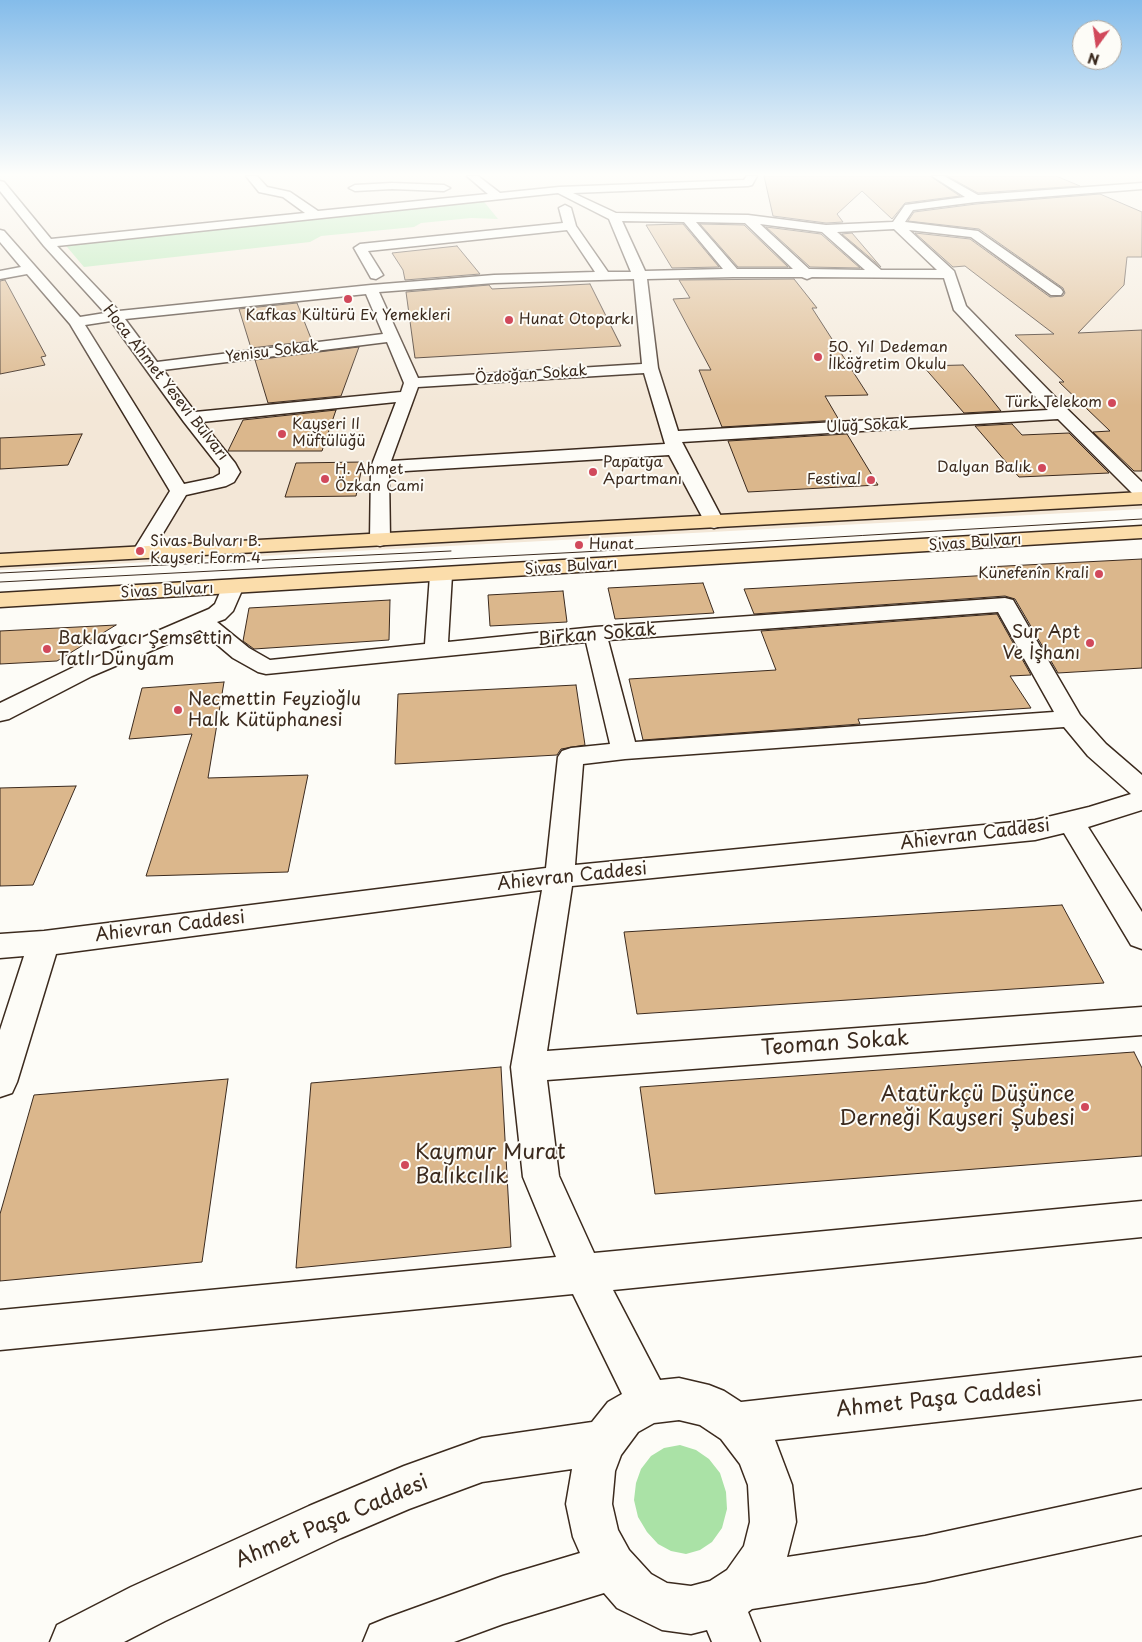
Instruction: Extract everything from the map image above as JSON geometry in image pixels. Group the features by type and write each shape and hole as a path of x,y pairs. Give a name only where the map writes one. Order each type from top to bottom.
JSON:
{"highway":[{"name":"Sivas Bulvarı","path":"0,560 1142,498"},
{"name":"Sivas Bulvarı","path":"0,600 232,588 1142,532"}],"street":[{"name":"Hoca Ahmet Yesevi Bulvarı","path":"12,253 31,269 76,322 179,491 219,482 227,478 231,472 229,466 190,418 115,316 57,253"},
{"path":"362,253 409,390 380,467 380,540"},
{"path":"588,253 604,276"},
{"path":"630,253 640,276 650,368 673,443 714,522"},
{"path":"716,253 733,273"},
{"path":"783,253 807,275"},
{"path":"853,253 878,274"},
{"path":"927,253 949,274 959,307 1062,414 1142,492"},
{"path":"1000,253 1056,292"},
{"path":"486,262 494,279"},
{"path":"0,275 31,269"},
{"path":"76,322 373,282 733,273 807,275 949,274"},
{"name":"Yenisu Sokak","path":"153,368 392,337"},
{"name":"Özdoğan Sokak","path":"190,418 409,390 650,368"},
{"name":"Uluğ Sokak","path":"380,467 1062,414"},
{"path":"143,551 179,491"},
{"path":"436,649 441,575"},
{"path":"0,713 84,671 204,622 217,614 225,606 232,588"},
{"name":"Birkan Sokak","path":"204,622 241,653 266,667 594,634 1005,605 1070,719"},
{"path":"594,634 625,751"},
{"path":"650,1402 583,1274 540,1177 528,1067 559,877 571,757 625,751 1070,719 1097,750 1142,789"},
{"name":"Ahievran Caddesi","path":"0,946 44,943 559,877 1035,830 1071,822 1142,800"},
{"path":"1071,822 1142,937"},
{"path":"0,1082 44,943"},
{"name":"Teoman Sokak","path":"528,1067 1142,1020"},
{"path":"0,1330 1142,1219"},
{"name":"Ahmet Paşa Caddesi","path":"736,1424 818,1413 1142,1378"},
{"path":"734,1611 764,1557 773,1522 770,1485 758,1451 736,1424 708,1406 679,1399 650,1402 623,1417 604,1442 592,1471 589,1504 596,1537 612,1567 634,1591 662,1606 691,1610 734,1611 925,1559 1142,1512"},
{"name":"Ahmet Paşa Caddesi","path":"74,1642 148,1604 325,1522 404,1488 482,1460 604,1442"},
{"path":"387,1642 503,1600 612,1567"}],"shaded area":[{"path":"0,253 1142,253 1142,509 0,570"}],"green space":[{"path":"72,253 214,253 84,267"},
{"path":"680,1445 696,1450 709,1459 720,1473 726,1492 727,1509 722,1528 712,1542 700,1550 686,1554 671,1551 658,1544 647,1532 638,1517 634,1500 636,1483 641,1469 651,1456 664,1448"}],"building":[{"path":"392,253 462,253 480,274 405,280 403,270"},
{"path":"663,253 707,253 719,267 672,268"},
{"path":"725,253 773,253 788,267 738,267"},
{"path":"794,253 842,253 860,268 810,267"},
{"path":"864,253 869,253 881,267"},
{"path":"937,253 989,253 1050,297 1063,296 1065,293 1063,288 1013,253 1142,253 1142,257 1127,257 1124,285 1078,333 1142,330 1142,471 1134,471 1093,432 1110,431 1059,382 1064,382 1015,335 1054,334 965,266 953,267"},
{"path":"794,279 817,308 812,308 868,395 825,396 839,420 722,427 699,370 711,370 673,299 690,298 679,280"},
{"path":"5,280 46,356 41,357 45,365 0,374 0,281"},
{"name":"Hunat Otoparkı","path":"590,284 621,346 415,358 406,292 489,285 492,289"},
{"path":"297,303 312,341 251,348 239,309"},
{"path":"359,347 341,396 268,403 255,360"},
{"path":"963,365 1001,411 964,413 923,366"},
{"name":"Kayseri Il Müftülüğü","path":"336,410 322,451 228,451 243,420"},
{"path":"1012,424 1022,435 1069,433 1109,473 1019,477 975,426"},
{"path":"82,434 68,465 0,469 0,438"},
{"path":"847,434 878,485 748,492 728,441"},
{"name":"H. Ahmet Özkan Cami","path":"363,462 356,496 285,497 296,463"},
{"path":"1142,559 1142,668 1058,673 1015,599 1005,596 754,614 744,589 992,575 987,567"},
{"path":"703,583 714,613 615,619 608,588"},
{"path":"563,591 567,622 490,626 488,595"},
{"path":"390,600 389,640 254,649 243,641 249,608"},
{"path":"997,614 1031,675 1010,676 1031,708 858,719 860,724 643,740 629,679 776,670 761,631"},
{"name":"Baklavacı Şemsettin Tatlı Dünyam","path":"116,625 57,661 0,664 0,631"},
{"path":"224,682 208,778 308,775 288,872 146,876 192,734 129,739 142,688"},
{"path":"576,685 585,745 561,749 557,755 395,764 398,694"},
{"path":"76,786 33,885 0,886 0,788"},
{"path":"1062,905 1104,983 637,1014 624,932"},
{"path":"1134,1052 1142,1068 1142,1156 655,1194 640,1087"},
{"name":"Kaymur Murat Balıkcılık","path":"501,1067 511,1247 296,1268 311,1083"},
{"path":"228,1079 202,1262 0,1281 0,1214 34,1095"}],"tram line":[{"path":"0,582 582,552 1142,519"},
{"path":"0,573 451,551"}],"place":[{"name":"Kafkas Kültürü Ev Yemekleri","path":"348,299"},
{"name":"Hunat Otoparkı","path":"509,320"},
{"name":"50. Yıl Dedeman İlköğretim Okulu","path":"818,357"},
{"name":"Türk Telekom","path":"1112,403"},
{"name":"Kayseri Il Müftülüğü","path":"282,434"},
{"name":"Dalyan Balık","path":"1042,468"},
{"name":"Papatya Apartmanı","path":"593,472"},
{"name":"H. Ahmet Özkan Cami","path":"325,479"},
{"name":"Festival","path":"871,480"},
{"name":"Hunat","path":"579,545"},
{"name":"Sivas Bulvarı B. Kayseri Form 4","path":"140,551"},
{"name":"Künefenîn Krali","path":"1099,574"},
{"name":"Sur Apt Ve İşhanı","path":"1090,643"},
{"name":"Baklavacı Şemsettin Tatlı Dünyam","path":"47,649"},
{"name":"Necmettin Feyzioğlu Halk Kütüphanesi","path":"178,710"},
{"name":"Atatürkçü Düşünce Derneği Kayseri Şubesi","path":"1085,1107"},
{"name":"Kaymur Murat Balıkcılık","path":"405,1165"}]}
